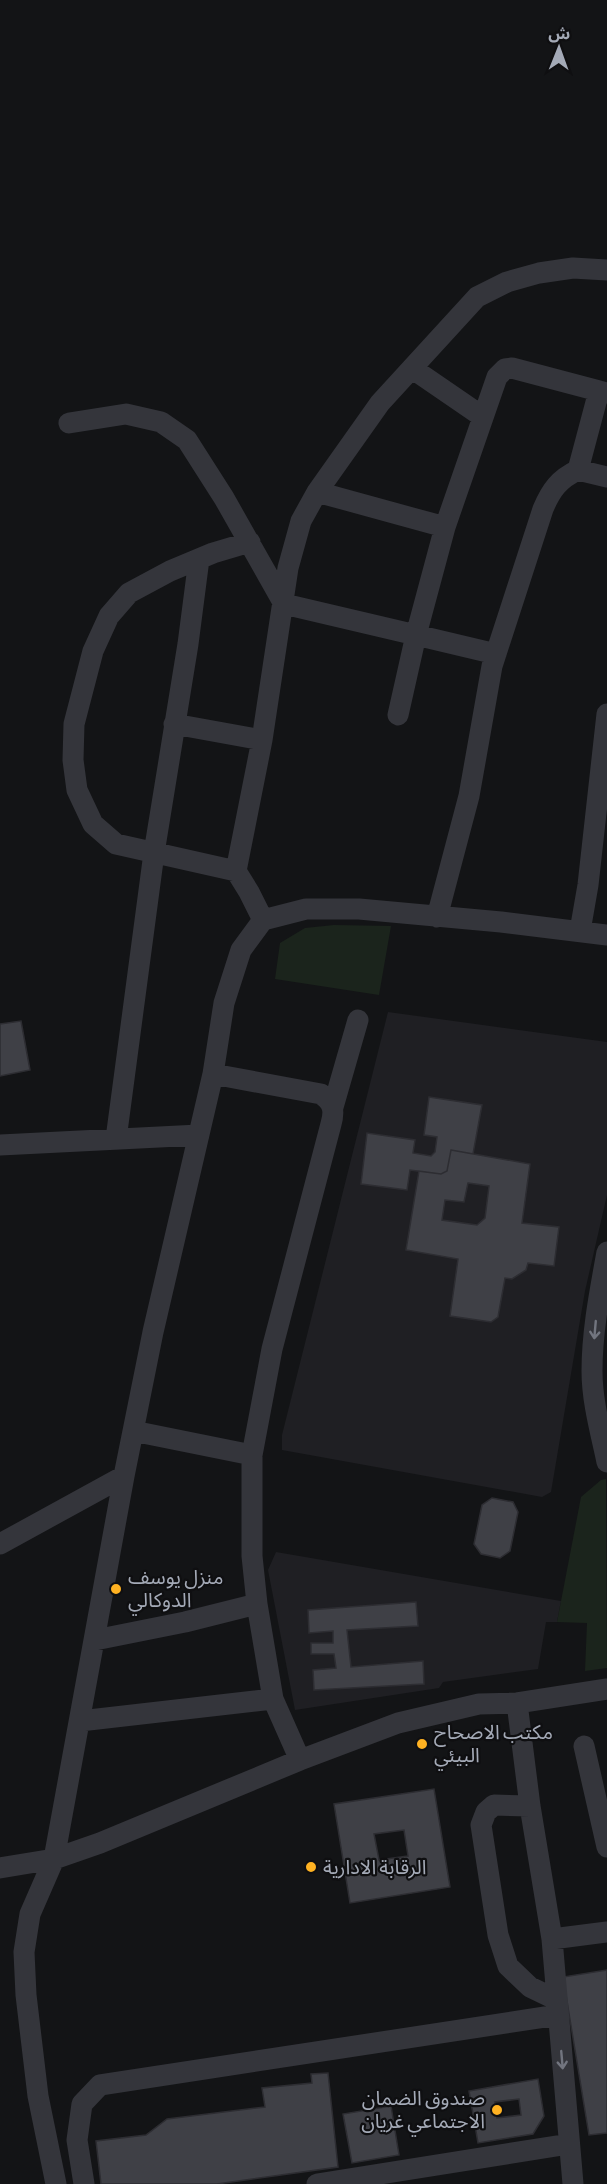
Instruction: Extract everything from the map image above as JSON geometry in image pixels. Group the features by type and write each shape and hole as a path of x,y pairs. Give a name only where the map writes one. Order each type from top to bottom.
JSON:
{"street":[{"path":"263,921 236,871 262,740 288,568 301,521 317,492 380,403 477,297 507,282 539,273 573,267 607,270"},
{"path":"398,715 416,635 445,527 497,377 505,369 512,368 603,392 578,470"},
{"path":"413,369 483,417"},
{"path":"69,423 126,414 161,422 187,440 250,542 284,604 496,654"},
{"path":"437,917 469,796 492,666 543,509 550,492 563,477 578,470 607,477"},
{"path":"317,492 445,527"},
{"path":"236,871 116,844 93,824 77,790 74,724 93,651 109,616 129,593 170,571 213,553 250,542"},
{"path":"116,1139 154,853 199,559"},
{"path":"580,931 601,821 607,714"},
{"path":"174,724 262,740"},
{"path":"56,2184 38,2096 26,1995 24,1952 30,1914 54,1859 124,1476 153,1332 213,1074 224,1003 241,950 263,921 306,909 359,909 607,935"},
{"path":"300,1760 273,1699 257,1604 252,1557 252,1455 272,1349 333,1116 333,1107 358,1020"},
{"path":"213,1074 321,1094 333,1107"},
{"path":"0,1145 199,1135"},
{"path":"607,1252 604,1283 594,1329 592,1373 596,1412 607,1462"},
{"path":"133,1431 252,1455"},
{"path":"0,1544 124,1476"},
{"path":"95,1640 185,1622 257,1604"},
{"path":"0,1868 54,1859 100,1843 300,1760 408,1721 479,1704 517,1703 607,1689"},
{"path":"80,1721 273,1699"},
{"path":"517,1703 530,1806 552,1939 573,2184"},
{"path":"584,1746 607,1846"},
{"path":"530,1806 494,1805 486,1812 481,1825 496,1925 508,1966 530,1987 558,2008"},
{"path":"552,1939 607,1932"},
{"path":"84,2184 77,2140 82,2104 100,2085 558,2008"},
{"path":"316,2184 417,2176 569,2144"}],"shaded area":[{"path":"334,925 391,926 379,995 275,979 280,943 305,928"},
{"path":"388,1012 607,1042 607,1195 585,1291 551,1492 542,1497 282,1450 282,1435"},
{"path":"606,1479 607,1668 585,1671 587,1623 557,1622 581,1497 601,1480"},
{"path":"276,1552 561,1601 557,1622 546,1622 538,1669 443,1682 439,1688 295,1710 268,1570"}],"building":[{"path":"21,1021 30,1070 0,1076 0,1024"},
{"path":"429,1097 482,1105 473,1154 451,1150 447,1171 441,1174 410,1170 407,1190 361,1184 367,1133 415,1140 413,1153 431,1156 435,1152 437,1137 424,1135"},
{"path":"451,1150 530,1164 522,1223 559,1227 554,1266 528,1263 526,1270 512,1279 505,1278 498,1317 491,1322 450,1316 458,1259 406,1250 419,1171 441,1174 447,1171","holes":["468,1183 489,1186 485,1218 477,1225 442,1220 445,1200 464,1202"]},
{"path":"492,1498 513,1502 518,1512 510,1551 500,1558 481,1554 474,1544 482,1505"},
{"path":"416,1602 418,1626 347,1630 351,1667 423,1661 424,1684 314,1690 313,1670 336,1668 334,1654 311,1654 311,1643 333,1643 333,1631 309,1633 308,1610"},
{"path":"434,1789 450,1887 350,1903 334,1804","holes":["404,1830 408,1856 379,1860 374,1834"]},
{"path":"607,1970 607,2133 589,2135 563,1977"},
{"path":"328,2073 338,2167 217,2184 101,2184 96,2141 146,2135 167,2119 265,2107 262,2088 312,2083 311,2074"},
{"path":"538,2079 544,2116 533,2134 478,2143 469,2091","holes":["519,2099 521,2115 497,2118 495,2102"]},
{"path":"391,2106 399,2155 352,2163 343,2114"}],"place":[{"name":"منزل يوسف الدوكالي","path":"116,1589"},
{"name":"مكتب الاصحاح البيئي","path":"422,1744"},
{"name":"الرقابة الادارية","path":"311,1867"},
{"name":"صندوق الضمان الاجتماعي غريان","path":"497,2110"}]}
